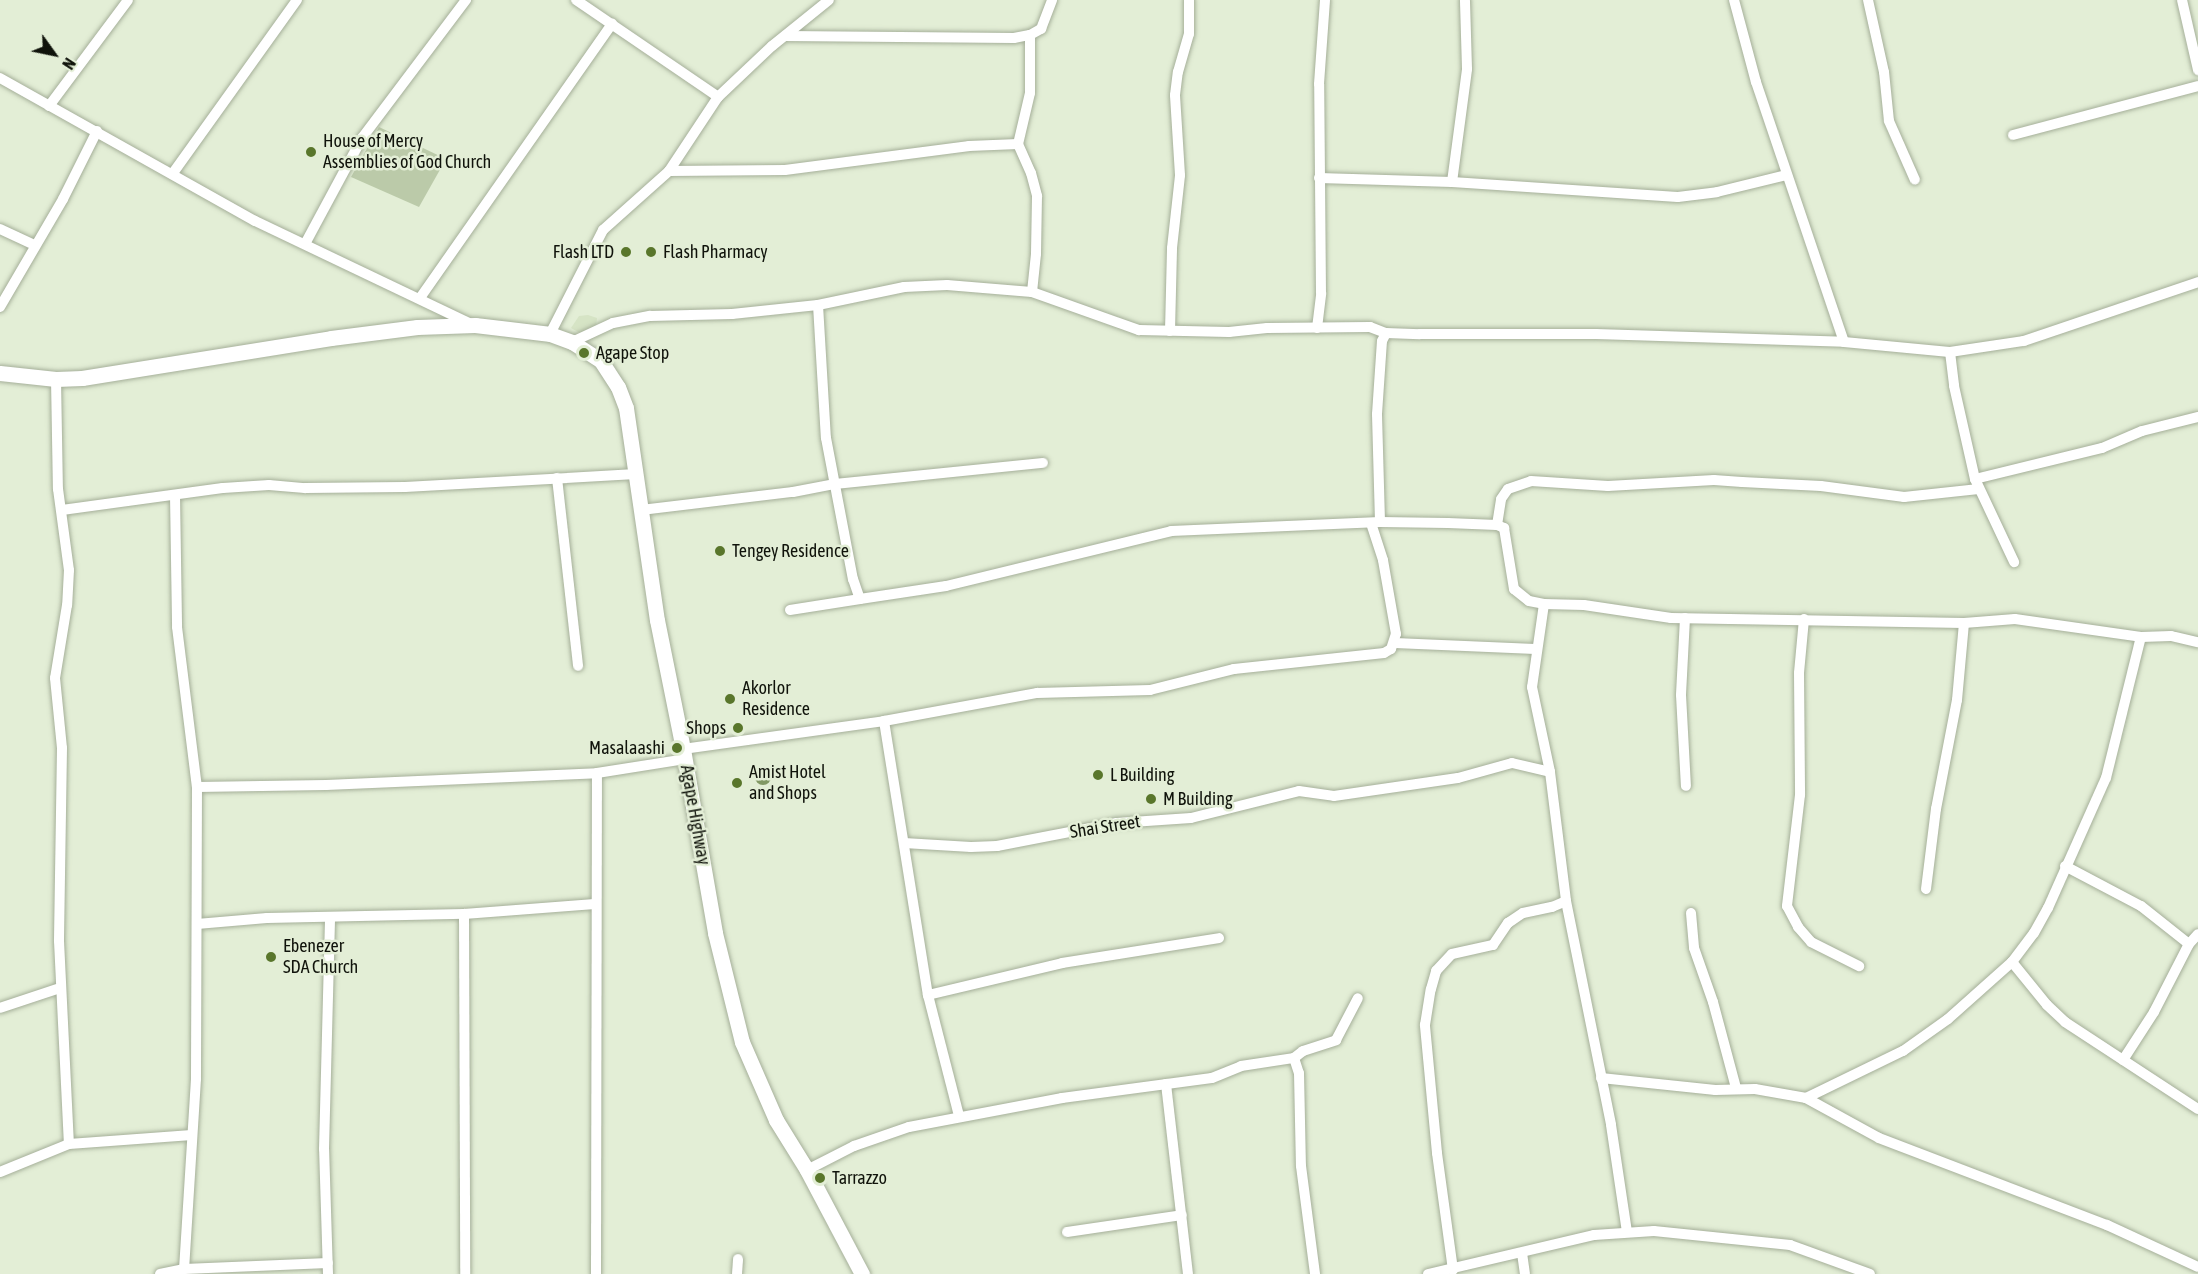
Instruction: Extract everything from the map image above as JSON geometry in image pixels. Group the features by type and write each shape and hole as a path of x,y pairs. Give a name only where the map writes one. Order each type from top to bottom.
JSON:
{"street":[{"path":"49,106 128,0"},
{"path":"173,173 297,0"},
{"path":"305,244 362,138 466,0"},
{"path":"576,0 718,97"},
{"path":"550,334 603,230 669,171 718,97 785,36 829,0"},
{"path":"785,36 1000,39 1030,35 1046,22 1052,0"},
{"path":"1170,331 1172,248 1180,176 1175,95 1178,72 1189,34 1189,0"},
{"path":"1317,328 1321,293 1319,84 1325,0"},
{"path":"1452,182 1467,69 1465,0"},
{"path":"1734,0 1756,82 1844,342"},
{"path":"1868,0 1884,72 1889,121 1915,180"},
{"path":"2182,0 2198,70"},
{"path":"420,298 612,24"},
{"path":"1030,35 1030,93 1018,144 1031,173 1037,196 1036,254 1032,292"},
{"path":"0,78 173,173 229,207 475,326"},
{"path":"2013,135 2198,86"},
{"path":"0,307 97,131"},
{"path":"669,171 785,170 969,146 1018,144"},
{"path":"1319,178 1452,182 1678,197 1718,192 1787,175"},
{"path":"0,229 35,245"},
{"path":"572,342 613,323 650,316 722,315 818,305 904,287 947,285 1032,292 1139,330 1228,332 1267,328 1370,327 1386,333 1596,334 1844,342 1950,352 2024,341 2198,282"},
{"path":"818,305 826,438 853,579 860,599"},
{"name":"Agape Highway","path":"0,374 56,380 115,375 417,327 475,326 550,334 572,342 601,361 618,387 626,408 657,620 716,933 742,1042 776,1120 807,1170 862,1274"},
{"path":"197,787 597,773 684,754 750,734 884,721 1037,693 1150,690 1234,669 1384,653 1395,643 1396,634 1376,523 1377,414 1382,341 1386,333"},
{"path":"1950,352 1954,386 1977,484 2014,562"},
{"path":"56,380 58,489 69,570 67,605 55,678 62,747 60,988 69,1144"},
{"path":"1497,525 1499,506 1504,494 1508,489 1531,481 1608,486 1733,481 1821,486 1904,497 1977,484 2102,448 2142,431 2198,417"},
{"path":"641,510 793,492 835,484 1043,463"},
{"path":"62,510 269,485 305,488 405,487 636,474"},
{"path":"557,478 578,666"},
{"path":"175,495 177,627 197,787 196,1079 184,1269"},
{"path":"790,610 946,586 1171,531 1376,523 1497,525 1506,531 1514,589 1529,601 1544,604 1584,604 1685,618 1964,623 2015,619 2141,637 2171,636 2198,642"},
{"path":"1544,604 1532,687 1550,772 1566,901 1601,1078 1628,1232"},
{"path":"1685,618 1681,695 1686,786"},
{"path":"1804,619 1799,673 1802,762 1787,906 1798,927 1811,942 1859,966"},
{"path":"1926,889 1936,809 1956,700 1964,623"},
{"path":"1806,1098 1903,1051 1948,1019 2012,962 2048,908 2106,778 2141,637"},
{"path":"1395,643 1536,649"},
{"path":"884,721 927,995 958,1116"},
{"name":"Shai Street","path":"904,843 996,846 1117,823 1191,818 1299,791 1334,796 1458,778 1512,764 1550,772"},
{"path":"596,1274 597,773"},
{"path":"2065,866 2141,906 2189,944"},
{"path":"1453,1270 1437,1153 1425,1025 1436,971 1452,954 1492,945 1508,923 1523,913 1552,907 1566,901"},
{"path":"197,924 267,918 330,919 464,914 595,904"},
{"path":"1690,913 1694,948 1713,1002 1736,1088"},
{"path":"464,914 465,1274"},
{"path":"160,1274 184,1269 328,1268 324,1149 330,919"},
{"path":"2123,1060 2154,1012 2189,944 2198,934"},
{"path":"927,995 1062,963 1132,954 1219,938"},
{"path":"2012,962 2059,1016 2198,1109"},
{"path":"0,1008 60,988"},
{"path":"807,1170 882,1134 958,1116 1062,1098 1212,1078 1241,1066 1294,1058 1303,1051 1336,1040 1358,998"},
{"path":"1294,1058 1299,1073 1301,1166 1315,1274"},
{"path":"1601,1078 1714,1090 1736,1088 1806,1098 1879,1138 2107,1225 2198,1267"},
{"path":"1166,1084 1188,1274"},
{"path":"0,1172 69,1144 192,1135"},
{"path":"1067,1232 1182,1215"},
{"path":"1428,1274 1453,1270 1594,1235 1628,1232 1736,1238 1790,1245 1869,1274"},
{"path":"1522,1253 1525,1274"},
{"path":"737,1274 738,1259"}],"shaded area":[{"path":"379,127 446,159 419,207 351,177"},
{"path":"588,315 597,318 596,326 580,333 571,328 579,316"},
{"path":"763,769 771,777 763,785 755,777"}],"place":[{"name":"House of Mercy Assemblies of God Church","path":"311,152"},
{"name":"Flash LTD","path":"626,252"},
{"name":"Flash Pharmacy","path":"651,252"},
{"name":"Agape Stop","path":"584,353"},
{"name":"Tengey Residence","path":"720,551"},
{"name":"Akorlor Residence","path":"730,699"},
{"name":"Shops","path":"738,728"},
{"name":"Masalaashi","path":"677,748"},
{"name":"L Building","path":"1098,775"},
{"name":"Amist Hotel and Shops","path":"737,783"},
{"name":"M Building","path":"1151,799"},
{"name":"Ebenezer SDA Church","path":"271,957"},
{"name":"Tarrazzo","path":"820,1178"}]}
